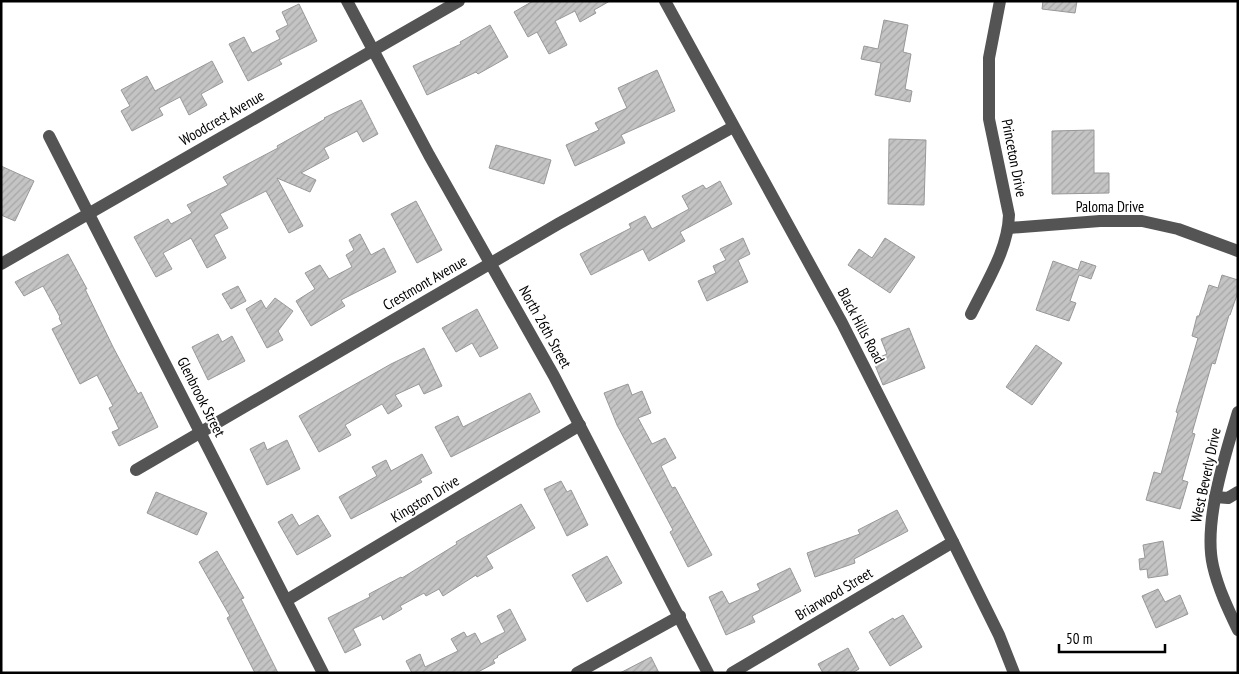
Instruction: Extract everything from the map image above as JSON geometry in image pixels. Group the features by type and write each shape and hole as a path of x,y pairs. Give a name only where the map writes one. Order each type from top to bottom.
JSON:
{"street":[{"name":"North 26th Street","path":"347,1 429,155 554,376 708,673"},
{"name":"Woodcrest Avenue","path":"1,264 372,49 459,1"},
{"name":"Black Hills Road","path":"665,1 842,323 999,635 1014,673"},
{"name":"Princeton Drive","path":"971,314 1003,247 1009,228 1009,216 988,119 989,58 1000,1"},
{"name":"Crestmont Avenue","path":"136,470 558,224 733,127"},
{"name":"Glenbrook Street","path":"49,136 323,673"},
{"name":"Paloma Drive","path":"1009,228 1100,221 1142,221 1178,229 1238,251"},
{"name":"West Beverly Drive","path":"1238,412 1215,497 1210,538 1212,565 1222,597 1238,630"},
{"name":"Kingston Drive","path":"287,600 580,425"},
{"path":"1215,497 1228,498 1238,492"},
{"name":"Briarwood Street","path":"732,673 953,542"},
{"path":"577,673 680,616"}],"building":[{"path":"533,1 610,1 594,10 596,13 580,22 575,11 555,21 567,45 549,54 537,32 528,37 514,12"},
{"path":"1043,1 1077,1 1075,13 1042,9"},
{"path":"299,4 317,41 279,60 282,64 248,81 229,44 244,37 252,53 280,39 276,31 288,25 282,12"},
{"path":"884,20 908,25 903,52 911,54 905,89 912,91 910,102 875,95 881,63 861,59 864,46 878,49"},
{"path":"490,25 508,57 478,74 476,72 427,95 413,66 461,44 460,42"},
{"path":"212,61 223,82 201,94 207,105 189,115 180,97 159,108 163,115 132,131 121,111 130,106 121,90 147,76 155,91"},
{"path":"657,70 675,111 621,135 625,143 575,166 566,145 599,130 595,123 627,108 618,88"},
{"path":"361,100 378,134 363,142 357,131 324,148 329,158 301,173 316,180 310,192 277,178 303,226 289,233 266,191 220,214 228,228 214,235 226,258 207,268 191,238 163,253 172,269 156,277 134,237 168,219 171,224 192,213 187,205 228,185 223,177 278,148 277,146 324,118"},
{"path":"1094,130 1094,173 1109,173 1109,193 1052,194 1052,131"},
{"path":"889,139 926,140 924,205 888,204"},
{"path":"496,145 551,160 544,184 489,168"},
{"path":"1,166 34,181 15,221 1,215"},
{"path":"720,181 732,204 680,232 685,241 649,261 643,249 591,275 580,254 631,228 629,224 645,216 652,229 689,209 682,196 703,185 706,189"},
{"path":"416,201 442,250 417,263 391,214"},
{"path":"360,234 371,255 384,248 396,272 341,300 345,306 311,326 296,301 315,289 305,273 320,265 329,279 352,267 346,255 354,250 349,240"},
{"path":"743,238 750,254 738,260 748,282 707,301 698,281 716,273 713,266 726,260 720,249"},
{"path":"885,238 915,257 890,293 848,265 859,249 872,258"},
{"path":"68,254 87,289 85,289 113,347 138,394 141,392 158,427 119,446 112,432 119,429 109,408 113,406 97,375 80,384 52,329 62,324 43,286 24,296 15,282"},
{"path":"1053,261 1078,270 1081,261 1096,266 1091,279 1079,275 1070,301 1076,303 1069,321 1036,310"},
{"path":"1222,275 1238,280 1238,292 1229,315 1215,364 1212,363 1192,433 1195,434 1182,480 1188,482 1180,509 1146,500 1154,472 1161,474 1178,413 1176,412 1198,338 1192,336 1197,316 1199,316 1209,285 1218,288"},
{"path":"238,286 246,301 231,309 222,294"},
{"path":"275,298 293,311 278,331 283,340 267,348 246,309 261,300 266,309"},
{"path":"477,309 498,348 480,357 472,343 456,352 442,328"},
{"path":"909,328 925,368 883,385 873,360 887,354 881,339"},
{"path":"218,334 222,342 232,336 245,361 208,380 192,347"},
{"path":"1036,345 1062,363 1032,405 1006,387"},
{"path":"424,348 442,386 424,394 419,384 395,395 402,406 388,414 382,404 345,425 351,435 319,452 299,416 391,364"},
{"path":"628,384 632,395 642,391 651,413 638,418 652,444 665,438 676,458 661,466 672,488 675,487 712,555 688,567 670,532 673,530 617,425 604,393"},
{"path":"530,393 540,412 451,457 435,427 458,416 463,427"},
{"path":"287,440 300,469 267,485 250,449 264,442 267,450"},
{"path":"422,454 432,473 420,479 422,482 351,519 339,497 377,476 372,467 386,460 391,471"},
{"path":"561,481 567,492 571,490 588,525 567,536 544,489"},
{"path":"156,492 207,513 197,535 147,513"},
{"path":"521,504 535,528 486,556 493,568 477,577 476,575 443,596 439,589 426,596 424,593 400,606 402,609 383,620 381,615 353,629 361,645 345,653 328,618 370,597 369,594 402,578 457,544 456,542"},
{"path":"897,510 908,531 854,559 855,563 815,577 807,553 860,534 858,530"},
{"path":"292,514 299,526 318,515 331,536 297,555 278,522"},
{"path":"1163,541 1168,575 1148,578 1147,569 1140,570 1139,559 1145,558 1143,545"},
{"path":"217,551 244,598 241,599 278,673 255,673 227,618 230,616 199,562"},
{"path":"607,556 622,583 587,602 572,575"},
{"path":"790,568 801,591 752,616 755,622 726,635 709,597 722,591 729,604 760,590 757,584"},
{"path":"1158,589 1165,602 1180,595 1188,614 1156,628 1142,596"},
{"path":"510,609 526,640 497,656 493,660 495,663 476,673 412,673 406,661 420,654 425,667 458,651 451,639 464,632 467,637 475,633 481,644 505,632 497,616"},
{"path":"903,615 922,647 890,666 869,632 893,618 894,620"},
{"path":"848,648 859,669 852,673 823,673 818,664"},
{"path":"651,657 659,673 620,673"}]}
